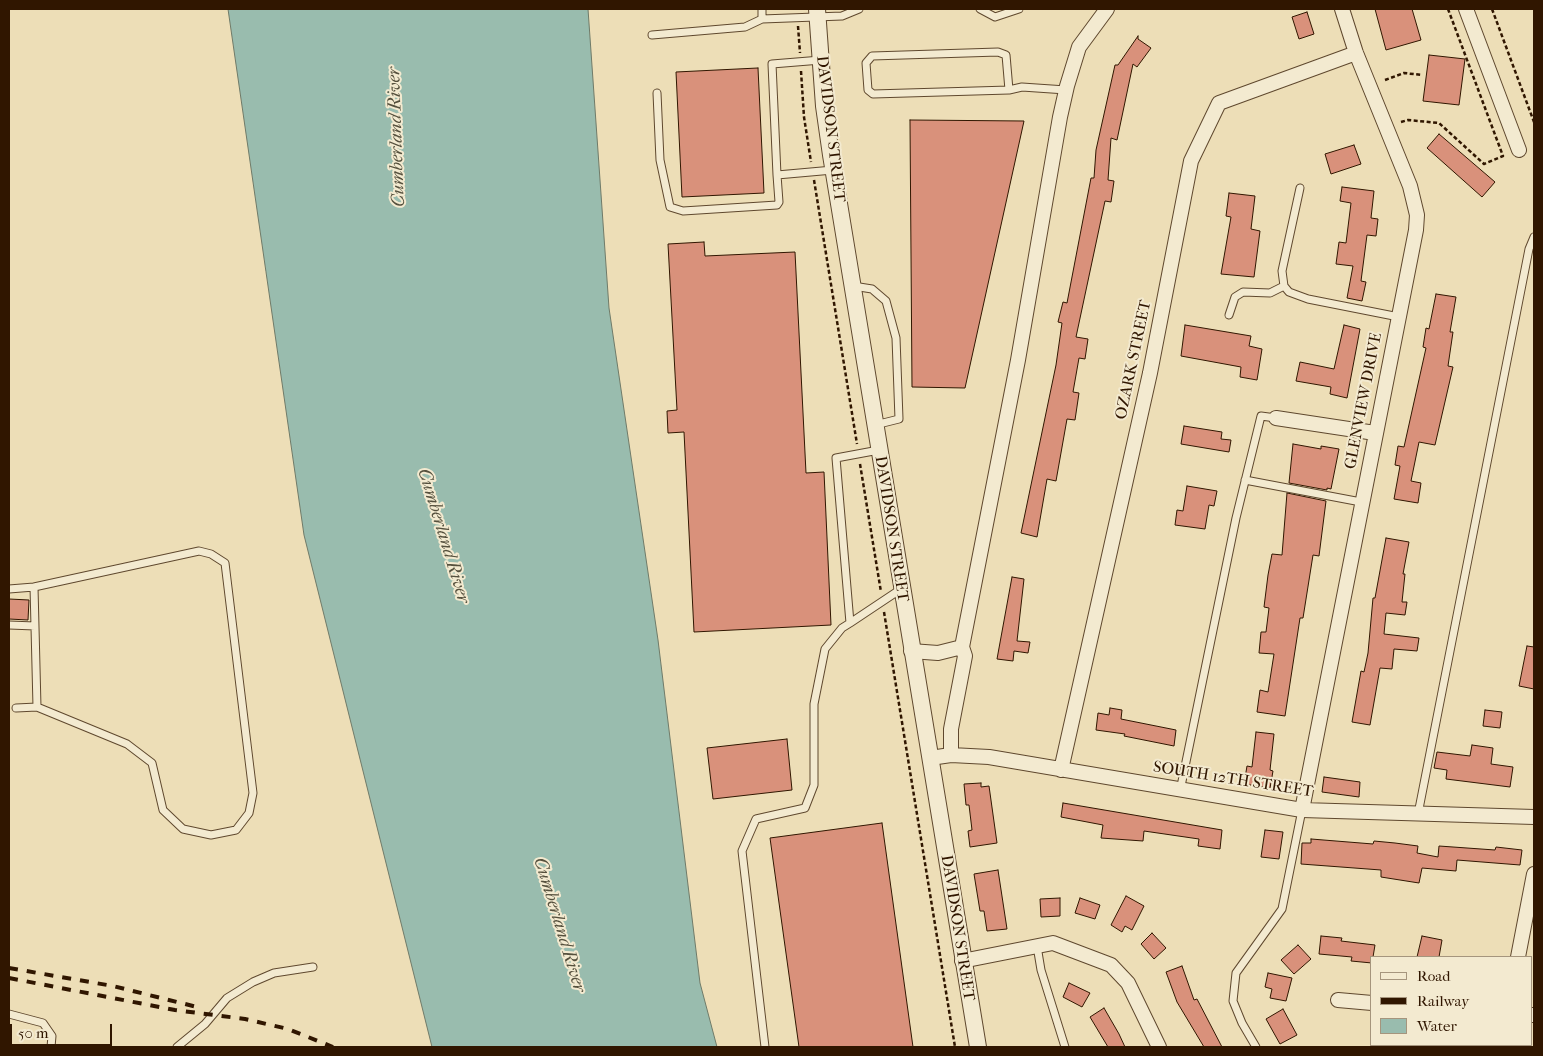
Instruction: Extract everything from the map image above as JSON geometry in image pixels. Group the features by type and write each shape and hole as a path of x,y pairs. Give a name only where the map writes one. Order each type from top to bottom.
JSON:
{"street":[{"path":"951,755 951,729 965,656 962,647 1018,360 1066,90 1080,47 1088,33 1107,9"},
{"name":"GLENVIEW DRIVE","path":"1302,810 1374,433 1416,230 1415,202 1356,54 1342,9"},
{"path":"1466,9 1519,150"},
{"name":"DAVIDSON STREET","path":"817,12 824,106 833,170 962,961 978,1047"},
{"name":"OZARK STREET","path":"1061,770 1150,373 1191,161 1219,103 1356,54"},
{"path":"1276,418 1374,433"},
{"path":"911,651 938,653 962,647"},
{"name":"SOUTH 12TH STREET","path":"930,758 951,755 989,757 1180,791 1302,810 1534,817"},
{"path":"1518,956 1533,884"},
{"path":"962,961 1053,943 1110,964 1128,983 1159,1047"},
{"path":"1338,1000 1370,1003"}],"lane":[{"path":"762,9 762,19"},
{"path":"652,35 744,27 762,19 797,17 817,12 842,16 858,9"},
{"path":"980,9 996,17 1019,9"},
{"path":"1009,90 1006,55 998,52 872,56 866,63 868,90 874,94 1009,90 1022,87 1066,90"},
{"path":"656,93 660,160 670,207 684,211 777,205 779,202 771,66 775,62 820,60"},
{"path":"777,176 833,170"},
{"path":"1300,188 1282,271 1284,286 1289,292 1308,299 1398,317"},
{"path":"1418,814 1525,268 1534,237"},
{"path":"852,286 872,289 886,301 896,338 899,420 874,425"},
{"path":"1229,315 1235,297 1243,292 1270,293 1284,286"},
{"path":"1180,791 1245,480 1261,416 1276,418"},
{"path":"850,623 836,458 879,450"},
{"path":"1245,480 1361,502"},
{"path":"9,589 34,587 199,551 211,554 225,563 253,793 249,813 236,830 211,835 183,829 163,810 152,763 127,744 37,707 16,708"},
{"path":"34,587 37,707"},
{"path":"765,1047 742,851 756,818 805,808 814,786 814,704 825,649 842,628 901,589"},
{"path":"9,626 35,626"},
{"path":"1256,1047 1242,1023 1234,1001 1236,973 1282,909 1302,810"},
{"path":"1037,946 1041,970 1065,1047"},
{"path":"177,1047 205,1024 227,998 252,982 274,973 313,967"},
{"path":"9,1014 43,1023 52,1036 51,1047"}],"path":[{"path":"1401,122 1408,120 1439,123 1484,164 1503,156 1448,9"},
{"path":"1492,9 1534,122"},
{"path":"797,17 804,117 955,1047"},
{"path":"1385,80 1404,73 1422,75"}],"water":[{"name":"Cumberland River","path":"228,9 588,9 609,308 658,640 700,983 717,1047 432,1047 304,535"}],"building":[{"path":"1375,9 1412,9 1421,40 1386,50"},
{"path":"1307,12 1314,34 1299,39 1292,17"},
{"path":"1138,36 1138,39 1151,48 1137,67 1133,64 1117,140 1111,138 1108,180 1114,181 1111,202 1105,201 1076,337 1088,339 1085,359 1079,358 1073,392 1079,393 1075,420 1067,419 1056,481 1047,479 1037,537 1021,533 1056,365 1062,323 1058,322 1063,302 1067,303 1091,178 1094,178 1096,150 1115,65 1118,65"},
{"path":"1429,55 1465,59 1459,105 1423,101"},
{"path":"758,68 764,193 682,197 676,72"},
{"path":"910,120 1024,121 965,388 912,387"},
{"path":"1439,134 1495,182 1482,197 1427,148"},
{"path":"1354,145 1361,164 1331,174 1325,154"},
{"path":"1342,187 1374,191 1371,218 1378,219 1376,236 1367,235 1361,281 1366,282 1362,301 1347,298 1353,266 1336,264 1339,242 1346,243 1351,203 1340,201"},
{"path":"1229,193 1255,196 1251,229 1260,231 1254,277 1221,274 1231,217 1226,216"},
{"path":"704,242 705,256 795,252 806,473 824,472 831,625 694,632 684,432 668,433 667,411 677,410 668,244"},
{"path":"1436,294 1456,297 1450,332 1453,332 1448,366 1453,367 1435,445 1419,442 1411,481 1421,483 1418,503 1394,499 1400,466 1395,465 1398,446 1404,447 1426,348 1423,347 1426,328 1429,329"},
{"path":"1185,325 1251,336 1249,346 1262,349 1257,380 1240,377 1241,367 1181,356"},
{"path":"1344,325 1360,329 1347,398 1330,394 1331,387 1296,381 1300,362 1334,369"},
{"path":"1184,426 1222,432 1221,439 1231,440 1229,452 1181,444"},
{"path":"1293,444 1321,449 1321,446 1339,449 1331,489 1327,488 1327,490 1289,483"},
{"path":"1187,486 1217,491 1214,506 1209,505 1205,529 1175,525 1177,510 1183,511"},
{"path":"1287,493 1326,501 1319,556 1313,555 1303,618 1300,618 1285,716 1257,712 1260,690 1268,692 1274,654 1259,653 1261,632 1266,632 1269,608 1264,607 1272,554 1282,555"},
{"path":"1386,538 1409,542 1403,574 1405,574 1402,602 1407,602 1405,615 1386,613 1384,634 1419,638 1417,651 1394,649 1392,669 1380,668 1370,725 1352,722 1361,671 1364,672 1368,653 1373,598 1375,598"},
{"path":"1012,577 1024,579 1017,641 1030,642 1028,653 1014,651 1013,661 997,659"},
{"path":"9,599 29,600 28,620 9,619"},
{"path":"1527,646 1534,647 1534,689 1519,686"},
{"path":"1110,708 1122,710 1121,719 1176,730 1174,746 1124,736 1125,734 1096,730 1098,713 1109,715"},
{"path":"1485,710 1502,712 1500,728 1483,726"},
{"path":"1256,732 1274,734 1270,770 1273,771 1270,788 1244,784 1247,766 1252,767"},
{"path":"787,739 792,790 713,799 707,748"},
{"path":"1472,745 1493,748 1491,764 1513,767 1510,787 1446,779 1447,770 1434,768 1437,752 1470,756"},
{"path":"1324,777 1360,782 1359,797 1322,792"},
{"path":"981,783 981,787 989,786 997,843 970,847 968,831 972,830 969,805 966,805 964,784"},
{"path":"1063,803 1222,830 1220,849 1198,846 1199,839 1144,831 1143,841 1101,838 1103,825 1061,817"},
{"path":"882,823 913,1047 799,1047 770,838"},
{"path":"1265,830 1283,832 1279,859 1261,857"},
{"path":"1311,839 1373,844 1374,841 1418,846 1417,853 1438,857 1439,846 1495,850 1496,847 1522,850 1520,865 1457,860 1456,871 1422,868 1419,883 1381,877 1381,870 1301,864 1302,843 1311,843"},
{"path":"998,870 1007,929 987,931 984,911 980,911 974,874"},
{"path":"1126,896 1144,906 1132,930 1125,926 1122,932 1111,925"},
{"path":"1060,898 1060,916 1041,917 1040,899"},
{"path":"1080,898 1100,905 1095,919 1075,913"},
{"path":"1152,933 1166,948 1154,959 1141,944"},
{"path":"1321,936 1342,938 1341,941 1375,945 1373,956 1370,956 1370,963 1351,961 1352,957 1319,954"},
{"path":"1422,936 1442,940 1439,956 1417,956"},
{"path":"1298,945 1311,959 1294,974 1281,960"},
{"path":"1182,966 1194,1000 1197,999 1222,1047 1204,1047 1177,1002 1166,972"},
{"path":"1268,973 1292,978 1286,1001 1270,998 1272,989 1265,987"},
{"path":"1069,983 1090,993 1082,1007 1063,997"},
{"path":"1104,1008 1125,1047 1108,1047 1090,1017"},
{"path":"1283,1009 1297,1035 1280,1044 1266,1019"}],"railway":[{"path":"9,968 113,986 197,1007"},
{"path":"9,978 175,1010 245,1019 288,1029 333,1047"}]}
